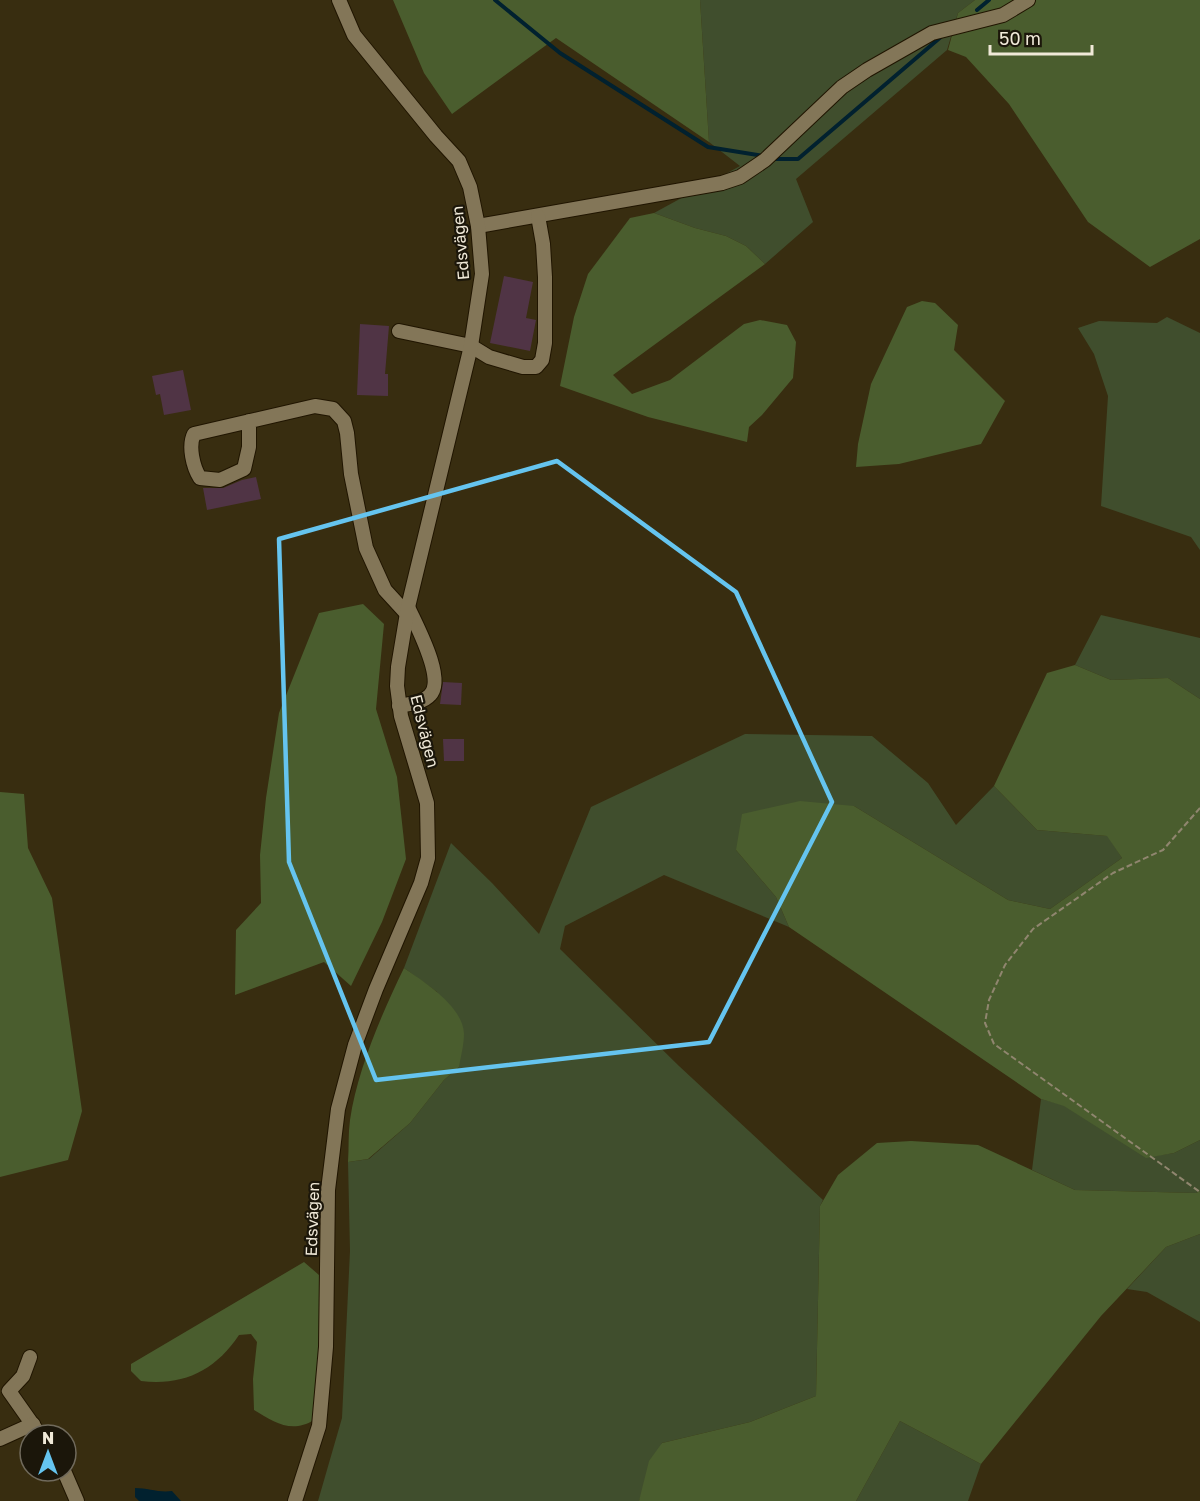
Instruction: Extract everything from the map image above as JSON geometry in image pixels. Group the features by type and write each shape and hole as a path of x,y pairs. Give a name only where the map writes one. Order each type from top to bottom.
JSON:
{"street":[{"name":"Edsvägen","path":"295,1501 319,1426 326,1347 328,1190 338,1109 355,1045 421,883 428,858 427,803 404,730 399,706 398,667 408,610 471,346 482,274 478,226 470,187 459,161 354,35 339,0"},
{"path":"478,226 723,183 740,177 765,160 842,87 867,70 932,33 1003,15 1028,0"},
{"path":"399,331 471,346 489,357 523,367 536,367 542,360 545,343 545,277 538,216"},
{"path":"249,421 249,447 244,469 220,480 200,478 194,469 192,439 194,434 249,421 315,406 333,409 344,421 351,474 366,548 385,590 408,610 433,668 435,683 432,694 425,699 399,706"},
{"path":"30,1357 23,1376 9,1391 32,1423"},
{"path":"0,1439 18,1435"},
{"path":"69,1483 77,1501"}],"path":[{"path":"1200,808 1163,850 1113,873 1033,929 1005,965 989,1000 985,1023 994,1044 1200,1192"}],"highlighted area":[{"path":"557,461 736,592 832,802 709,1042 376,1080 289,862 279,539"}],"green space":[{"path":"393,0 700,0 709,142 556,38 452,114 424,73"},
{"path":"700,0 975,0 958,13 947,50 796,179 813,222 765,264 746,246 726,236 695,228 654,213 740,166 709,142"},
{"path":"975,0 1200,0 1200,239 1150,267 1088,222 1009,104 966,57 948,50 958,13"},
{"path":"654,213 695,228 726,236 746,246 765,264 613,375 632,394 670,380 744,324 760,320 787,325 796,342 793,378 749,427 747,442 648,417 560,386 574,317 588,274 630,218"},
{"path":"922,301 935,303 958,325 954,350 1005,401 981,444 899,464 856,467 858,444 871,384 907,307"},
{"path":"1167,317 1200,333 1200,550 1191,537 1101,506 1108,396 1094,354 1078,328 1099,321 1157,323"},
{"path":"363,604 384,624 376,709 397,777 406,859 382,922 351,986 324,962 235,995 236,930 261,903 260,855 279,713 319,613"},
{"path":"1101,615 1200,638 1200,699 1168,678 1111,680 1075,665"},
{"path":"1075,665 1111,680 1168,678 1200,699 1200,1140 1174,1153 1146,1158 1064,1106 1041,1099 789,927 776,897 736,850 742,814 800,801 854,806 1008,900 1050,909 1122,858 1107,836 1037,830 994,786 1047,673"},
{"path":"745,734 872,736 928,783 956,825 994,786 1037,830 1108,836 1122,858 1050,909 1008,900 854,806 736,850 776,897 789,927 664,875 565,926 560,949 679,1066 823,1200 820,1206 816,1396 750,1422 662,1443 639,1501 318,1501 342,1418 350,1251 348,1162 369,1159 410,1123 444,1080 459,1067 437,992 404,968 451,843 539,934 591,807"},
{"path":"0,792 24,794 28,848 52,898 82,1111 68,1160 0,1177"},
{"path":"404,968 441,996 457,1014 464,1034 459,1067 444,1080 410,1123 368,1159 348,1162 350,1120 358,1082 379,1023"},
{"path":"1041,1099 1064,1105 1146,1157 1174,1153 1200,1140 1200,1191 1196,1193 1075,1190 1032,1170"},
{"path":"911,1141 978,1145 1075,1190 1196,1193 1200,1191 1200,1234 1166,1247 1101,1316 981,1464 900,1421 856,1501 639,1501 649,1461 662,1443 750,1422 816,1396 820,1206 838,1175 877,1143"},
{"path":"1200,1234 1200,1322 1147,1292 1127,1289 1166,1247"},
{"path":"304,1262 319,1275 321,1344 314,1420 298,1426 283,1425 254,1410 253,1379 257,1342 251,1334 239,1335 230,1348 209,1367 184,1378 171,1381 141,1381 131,1371 131,1364"},
{"path":"900,1421 981,1464 968,1501 856,1501"}],"water":[{"path":"135,1488 172,1491 181,1501 139,1501 135,1497"}],"building":[{"path":"504,276 533,282 526,318 536,320 530,351 490,343"},
{"path":"360,324 389,326 385,374 388,374 388,396 357,395"},
{"path":"183,370 191,410 164,415 160,394 156,395 152,376"},
{"path":"256,477 261,499 207,510 203,488 223,488"},
{"path":"443,682 462,683 461,705 440,704"},
{"path":"443,739 464,739 464,761 444,761"}],"waterway":[{"path":"495,0 560,53 708,147 764,156"},
{"path":"977,10 989,0"},
{"path":"771,159 798,159 942,36"}]}
